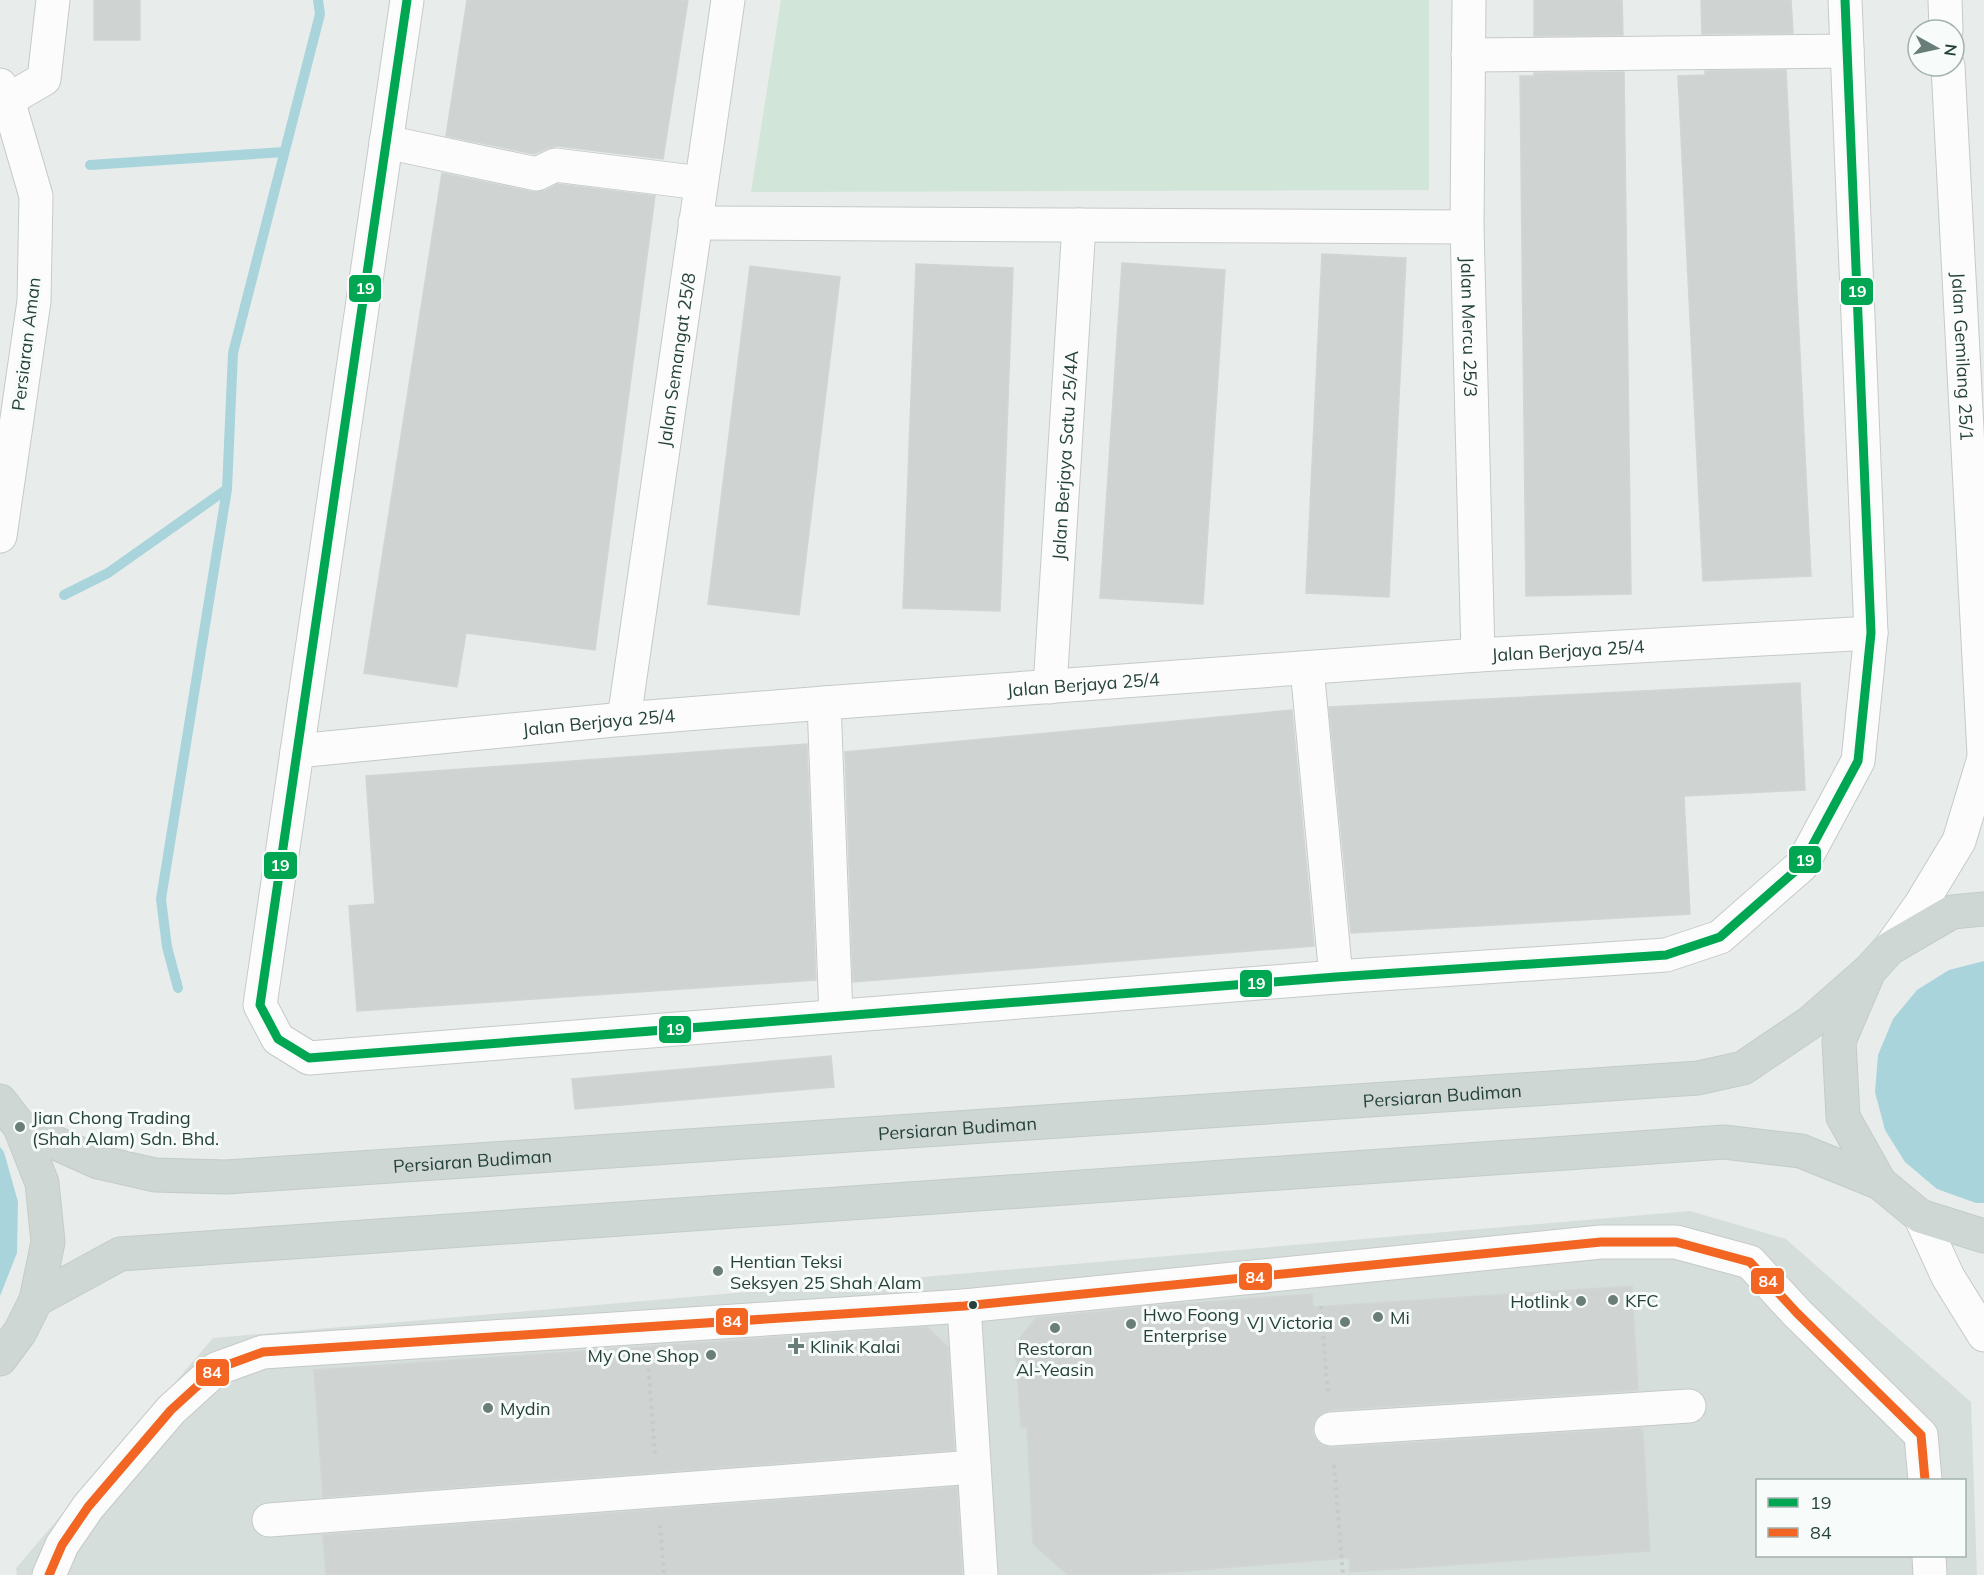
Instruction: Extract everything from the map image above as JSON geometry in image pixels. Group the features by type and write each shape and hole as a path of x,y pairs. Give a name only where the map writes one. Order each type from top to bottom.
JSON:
{"main road":[{"name":"Persiaran Budiman","path":"20,1127 98,1162 155,1175 226,1177 1698,1078 1743,1068 1811,1023 1879,959 1952,912 1984,909"},
{"path":"1879,959 1839,1041 1843,1117 1880,1183"},
{"path":"0,1101 20,1127 42,1183 48,1242 36,1300 20,1332 0,1359"},
{"path":"36,1300 120,1254 1724,1142 1801,1151 1880,1183 1920,1216 1984,1236"}],"street":[{"path":"3,95 44,79 53,0"},
{"path":"407,0 260,1005 278,1039 309,1058 1336,977 1666,955 1720,937 1802,865 1858,761 1871,633 1845,0"},
{"name":"Jalan Semangat 25/8","path":"624,719 728,0"},
{"name":"Jalan Mercu 25/3","path":"1469,0 1467,227 1478,655"},
{"path":"1945,0 1946,18"},
{"path":"1468,55 1847,51"},
{"name":"Jalan Gemilang 25/1","path":"1879,959 1921,904 1959,841 1984,756 1949,78"},
{"name":"Persiaran Aman","path":"0,536 35,289 36,196 3,95"},
{"path":"386,142 537,174 555,165 701,183"},
{"path":"695,223 1467,227"},
{"name":"Jalan Berjaya Satu 25/4A","path":"1050,687 1079,225"},
{"name":"Jalan Berjaya 25/4","path":"297,751 624,719 824,703 1478,655 1871,633"},
{"path":"1307,668 1336,977"},
{"path":"824,703 836,1016"},
{"path":"1920,1216 1948,1277 1984,1335"},
{"path":"49,1575 62,1545 88,1507 171,1410 216,1369 263,1352 964,1306 1602,1242 1676,1242 1750,1262 1797,1313 1921,1435 1925,1479"},
{"path":"964,1306 981,1575"},
{"path":"1331,1429 1689,1406"},
{"path":"268,1520 974,1467"},
{"path":"1929,1557 1930,1575"}],"path":[{"path":"645,1327 664,1575"}],"shaded area":[{"path":"1690,1211 1786,1239 1971,1402 1977,1575 17,1575 16,1568 213,1338"}],"green space":[{"path":"781,0 1429,0 1429,190 751,192"}],"water":[{"path":"1984,961 1984,1203 1976,1203 1937,1189 1905,1162 1885,1130 1875,1092 1878,1055 1893,1019 1917,990 1949,970"},
{"path":"0,1147 4,1152 18,1202 17,1253 0,1296"}],"building":[{"path":"94,0 140,0 140,40 94,40"},
{"path":"467,0 688,0 663,159 557,146 534,154 446,136"},
{"path":"1534,0 1622,0 1623,35 1534,36"},
{"path":"1701,0 1791,0 1793,33 1702,34"},
{"path":"1786,70 1811,576 1703,581 1678,76 1705,75 1705,71"},
{"path":"1624,72 1631,594 1526,596 1520,76 1534,76 1534,73"},
{"path":"442,173 533,192 545,191 558,184 655,196 595,650 466,633 457,687 364,673"},
{"path":"1322,254 1406,258 1389,597 1306,593"},
{"path":"1122,263 1225,270 1203,604 1100,598"},
{"path":"916,264 1013,268 1000,611 903,608"},
{"path":"750,266 840,277 799,615 708,604"},
{"path":"1800,683 1805,790 1684,796 1690,914 1351,933 1329,707"},
{"path":"1292,710 1314,946 853,982 845,752"},
{"path":"807,744 816,980 357,1011 349,906 375,904 366,776"},
{"path":"831,1056 834,1087 575,1109 572,1079"},
{"path":"1632,1286 1638,1390 1330,1410 1321,1413 1315,1420 1312,1431 1315,1439 1322,1445 1332,1448 1641,1428 1650,1551 1350,1572 1349,1558 1135,1575 1068,1575 1033,1544 1027,1427 1021,1427 1015,1344 1036,1318 1312,1294 1313,1307"},
{"path":"927,1327 948,1347 954,1450 323,1497 314,1370"},
{"path":"957,1487 962,1575 326,1575 323,1535"}],"waterway":[{"path":"178,988 167,947 161,899 227,489 233,353 320,14 318,0"},
{"path":"90,165 284,152"},
{"path":"64,595 108,573 227,489"}],"transit line":[{"name":"19","path":"407,0 260,1005 278,1039 309,1058 1336,977 1666,955 1720,937 1802,865 1858,761 1871,633 1845,0"},
{"name":"84","path":"49,1575 62,1545 88,1507 171,1410 216,1369 263,1352 964,1306 1601,1242 1676,1242 1750,1262 1797,1313 1921,1435 1925,1479"}],"place":[{"name":"Jian Chong Trading (Shah Alam) Sdn. Bhd.","path":"20,1127"},
{"name":"Hentian Teksi Seksyen 25 Shah Alam","path":"718,1271"},
{"name":"KFC","path":"1613,1300"},
{"name":"Hotlink","path":"1581,1301"},
{"name":"Mi","path":"1378,1317"},
{"name":"VJ Victoria","path":"1345,1322"},
{"name":"Hwo Foong Enterprise","path":"1131,1324"},
{"name":"Restoran Al-Yeasin","path":"1055,1328"},
{"name":"Klinik Kalai","path":"796,1346"},
{"name":"My One Shop","path":"711,1355"},
{"name":"Mydin","path":"488,1408"}]}
